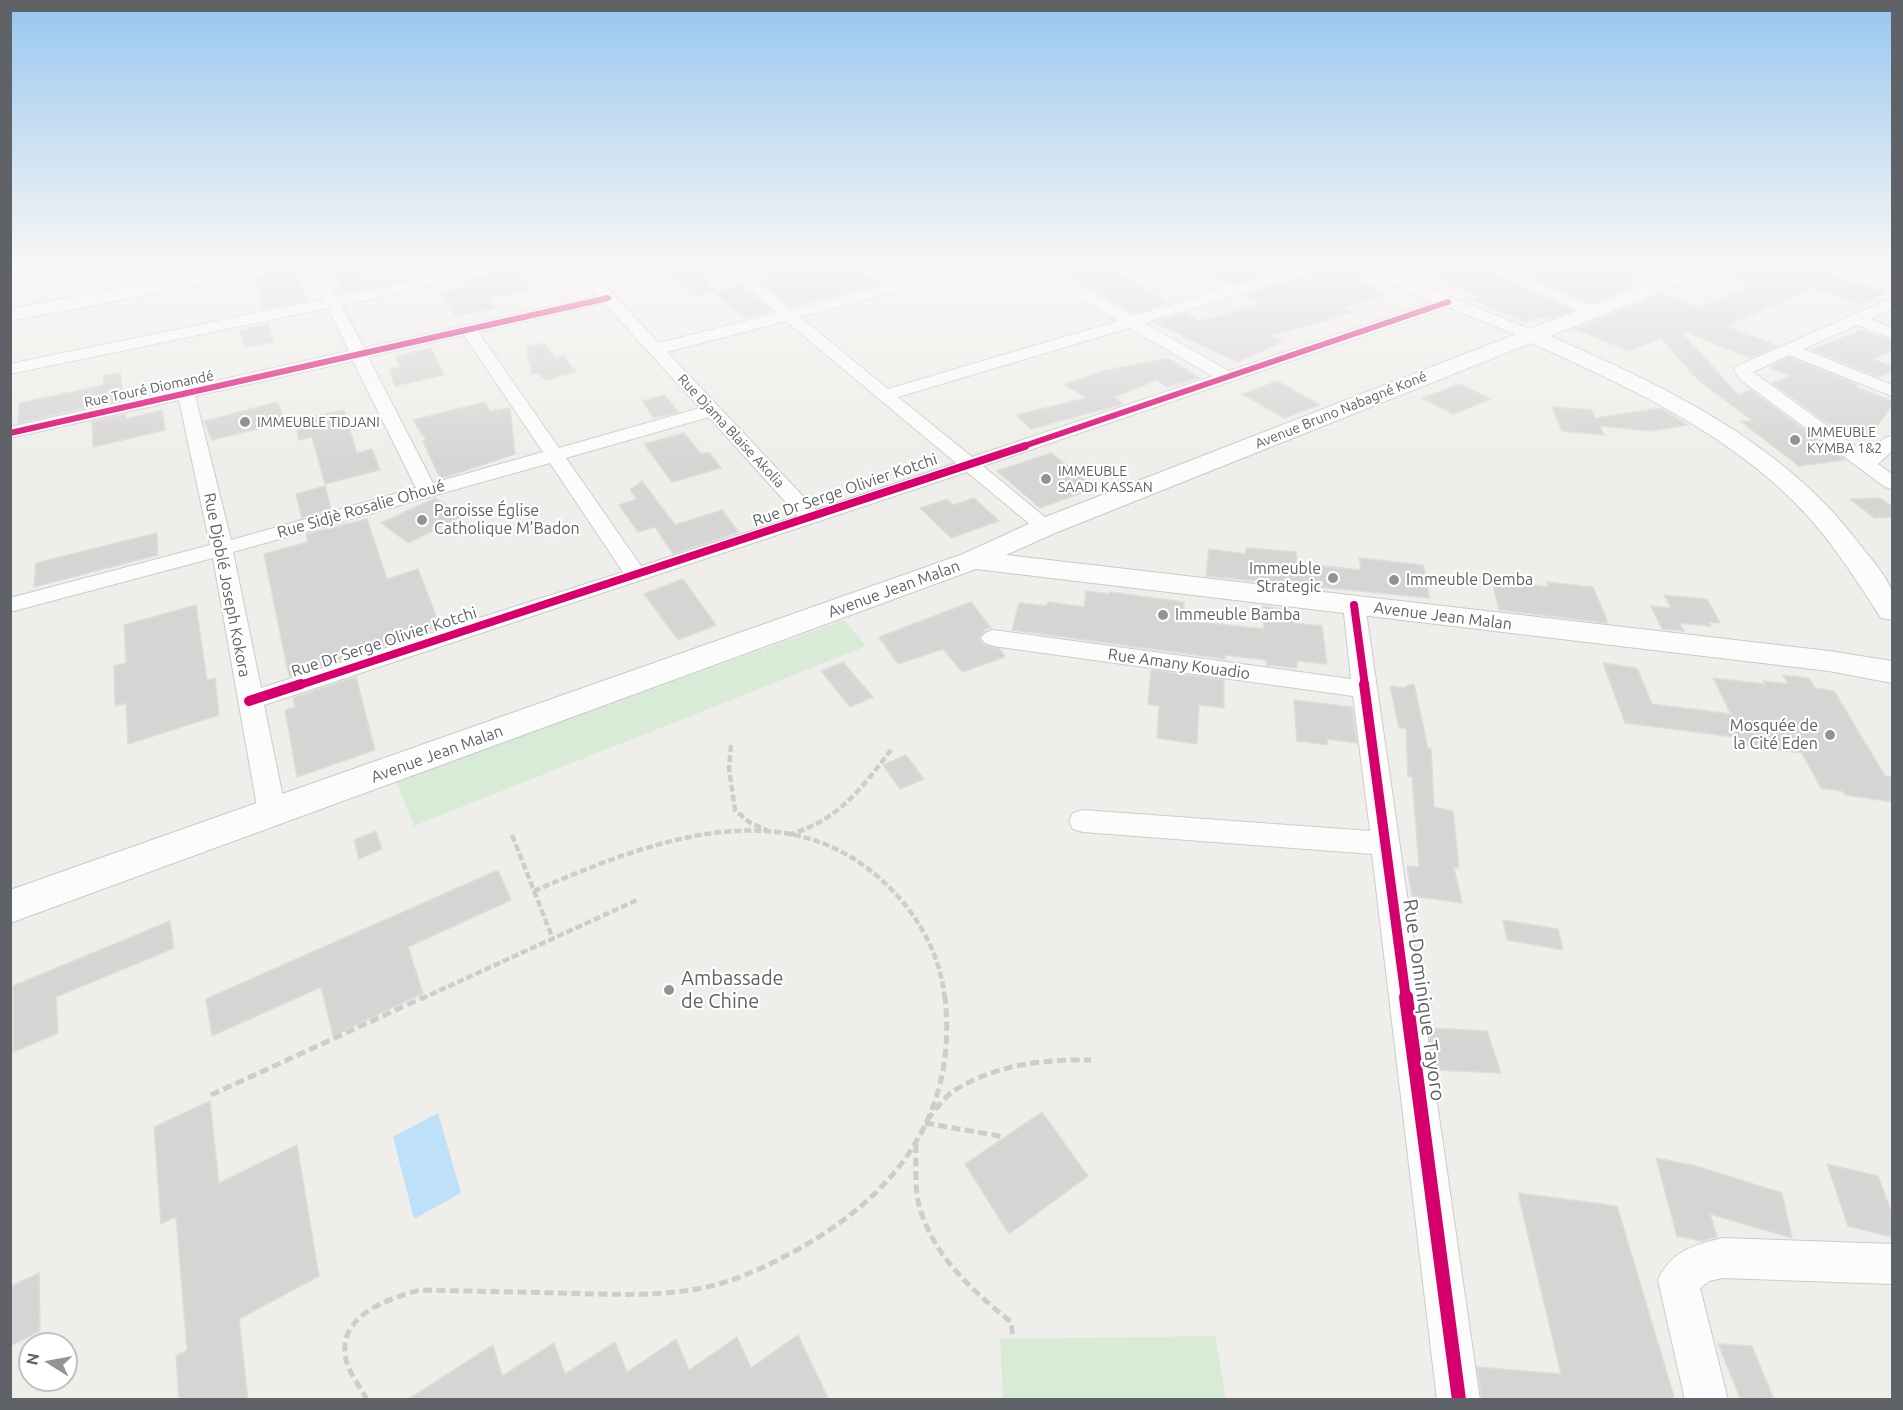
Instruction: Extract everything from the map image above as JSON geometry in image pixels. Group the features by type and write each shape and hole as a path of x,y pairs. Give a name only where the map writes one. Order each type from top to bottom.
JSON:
{"main road":[{"name":"Avenue Bruno Nabagné Koné","path":"973,560 1045,527 1541,331"},
{"path":"1531,335 1653,392 1693,414 1755,454 1810,503 1843,541 1893,611"},
{"name":"Avenue Jean Malan","path":"10,907 973,560 1829,661 1893,672"}],"street":[{"path":"10,369 196,331"},
{"path":"345,331 427,491"},
{"name":"Rue Touré Diomandé","path":"10,433 465,331"},
{"path":"470,331 636,576"},
{"name":"Rue Djama Blaise Akolia","path":"640,331 812,518"},
{"path":"657,349 727,331"},
{"path":"807,331 1045,527"},
{"path":"886,395 1101,331"},
{"path":"1146,331 1227,377"},
{"name":"Rue Dr Serge Olivier Kotchi","path":"249,701 812,518 1363,331"},
{"path":"1520,331 1531,335"},
{"path":"1831,331 1743,370 1747,376 1893,483"},
{"path":"1790,350 1893,391"},
{"name":"Rue Djoblé Joseph Kokora","path":"186,394 222,549 249,701 272,812"},
{"name":"Rue Sidjè Rosalie Ohoué","path":"10,605 222,549 711,411"},
{"path":"1866,464 1890,448"},
{"name":"Rue Dominique Tayoro","path":"1354,605 1459,1400"},
{"name":"Rue Amany Kouadio","path":"993,638 1365,689"},
{"path":"1083,821 1385,844"},
{"path":"1707,1400 1678,1280 1701,1263 1723,1258 1893,1264"}],"path":[{"path":"731,745 729,768 735,810 749,822 772,832"},
{"path":"786,835 816,827 836,815 891,750"},
{"path":"367,1400 346,1359 346,1334 359,1316 385,1299 420,1290 649,1296 742,1278 811,1242 863,1207 890,1180 916,1144 940,1084 949,1019 943,980 933,945 914,911 886,882 864,864 833,848 772,832 739,830 704,832 660,840 638,847 534,891"},
{"path":"512,835 553,939"},
{"path":"211,1095 638,900"},
{"path":"925,1123 951,1093 979,1079 1018,1065 1050,1059 1091,1060"},
{"path":"925,1123 1005,1137"},
{"path":"916,1144 919,1203 929,1232 948,1263 973,1291 1011,1322 1013,1339"}],"green space":[{"path":"844,620 866,646 414,826 396,781"},
{"path":"1215,1336 1226,1399 1003,1399 1000,1339"}],"water":[{"path":"438,1113 461,1193 414,1219 393,1137"}],"building":[{"path":"239,331 271,331 273,342 245,347"},
{"path":"1172,331 1290,331 1272,336 1283,341 1237,362"},
{"path":"1579,331 1681,331 1738,395 1751,390 1845,460 1799,466 1740,421 1753,421 1697,379 1661,338 1630,351"},
{"path":"1683,331 1738,331 1778,346 1749,358"},
{"path":"1864,331 1893,341 1893,351 1873,359 1893,367 1893,370 1878,377 1812,350"},
{"path":"545,343 555,358 564,356 576,372 546,380 537,373 532,374 526,347"},
{"path":"431,348 444,375 395,386 389,369 400,367 395,356"},
{"path":"1789,357 1858,385 1855,387 1893,401 1893,404 1870,436 1827,423 1772,383 1790,376 1769,367"},
{"path":"1168,358 1199,378 1167,387 1157,380 1114,397 1123,404 1031,429 1016,415 1086,398 1064,384 1103,371"},
{"path":"120,372 124,399 18,423 19,403 104,385 103,376"},
{"path":"1277,381 1320,405 1284,418 1242,394"},
{"path":"1460,384 1491,399 1453,414 1422,398"},
{"path":"665,395 678,412 654,418 642,401"},
{"name":"IMMEUBLE TIDJANI","path":"277,402 286,422 212,440 204,421"},
{"path":"485,402 490,411 510,408 515,454 440,479 423,441 426,440 413,420"},
{"path":"1552,407 1592,410 1595,418 1660,408 1688,425 1650,431 1600,426 1604,435 1562,431"},
{"path":"162,410 165,430 93,447 92,422 125,414 126,419"},
{"path":"344,410 357,453 372,449 380,470 325,484 312,437 299,440 295,420"},
{"path":"684,433 701,454 709,452 721,468 672,482 644,444"},
{"name":"IMMEUBLE SAADI KASSAN","path":"1051,453 1096,488 1040,508 997,471"},
{"path":"642,481 675,525 722,510 739,532 673,554 655,527 638,532 619,505 637,499 630,490"},
{"path":"325,486 331,509 302,518 296,494"},
{"name":"Paroisse Église Catholique M’Badon","path":"435,498 463,516 408,543 381,523"},
{"path":"974,498 999,521 951,538 920,508 947,499 953,505"},
{"path":"1880,498 1893,507 1893,517 1874,518 1850,499"},
{"path":"367,519 387,579 418,569 440,626 289,677 264,554 308,542 306,534"},
{"path":"157,533 158,555 34,587 36,563"},
{"path":"1246,548 1296,552 1297,563 1361,570 1359,558 1423,565 1430,598 1206,576 1209,549 1246,554"},
{"path":"683,579 716,625 678,640 644,594"},
{"path":"1492,580 1549,587 1547,582 1593,587 1608,623 1499,610"},
{"path":"1086,591 1184,602 1184,620 1264,629 1263,606 1293,611 1293,623 1322,626 1327,664 1297,661 1297,668 1267,665 1266,660 1225,655 1225,659 1012,630 1019,603 1047,606 1048,602 1084,607"},
{"path":"1664,595 1707,599 1720,623 1709,622 1711,626 1679,623 1684,631 1662,629 1651,606 1671,608"},
{"path":"971,602 991,628 986,629 979,639 984,645 1000,649 1005,657 962,672 943,649 898,664 879,637"},
{"path":"196,605 207,680 215,678 219,715 128,744 126,703 115,706 114,666 126,663 124,625"},
{"path":"843,662 873,697 850,707 821,671"},
{"path":"1603,663 1637,668 1652,704 1731,714 1713,678 1765,684 1763,681 1788,684 1783,675 1809,678 1815,688 1834,691 1885,776 1893,777 1893,802 1845,795 1842,791 1821,788 1802,753 1746,746 1742,738 1625,723"},
{"path":"1151,670 1224,680 1224,708 1199,705 1197,744 1157,738 1159,706 1148,704"},
{"path":"356,677 375,750 297,777 285,710 295,707 293,698"},
{"path":"1414,684 1428,748 1431,748 1434,807 1453,811 1459,868 1454,867 1462,903 1412,896 1407,866 1419,867 1412,777 1408,776 1406,729 1399,728 1390,686 1406,688"},
{"path":"1294,700 1352,707 1357,743 1327,739 1328,745 1297,741"},
{"path":"906,755 924,779 900,789 883,765"},
{"path":"376,831 382,849 359,859 354,840"},
{"path":"498,870 511,900 408,947 423,993 333,1036 321,987 212,1036 206,999"},
{"path":"1503,920 1558,929 1563,950 1507,940"},
{"path":"170,921 174,948 56,997 58,1033 13,1052 13,986"},
{"path":"1428,1028 1487,1031 1501,1073 1434,1070"},
{"path":"210,1101 219,1183 297,1145 319,1276 239,1319 248,1400 179,1400 176,1356 187,1350 176,1217 161,1224 154,1127"},
{"path":"1042,1112 1088,1176 1009,1234 965,1164"},
{"path":"1656,1158 1696,1166 1782,1193 1792,1238 1710,1214 1717,1237 1702,1241 1677,1236"},
{"path":"1827,1164 1878,1176 1893,1216 1893,1237 1848,1226"},
{"path":"1518,1193 1617,1206 1675,1400 1482,1400 1477,1367 1561,1374"},
{"path":"39,1273 40,1331 18,1332 18,1342 10,1346 10,1287"},
{"path":"798,1335 829,1400 407,1400 493,1345 502,1376 554,1343 565,1374 615,1342 627,1372 676,1339 689,1370 737,1337 751,1368"},
{"path":"1718,1344 1752,1346 1774,1400 1741,1400"}],"cycle path":[{"path":"10,433 463,331"},
{"path":"249,701 812,518 1363,331"},
{"path":"1354,605 1459,1400"}],"place":[{"name":"IMMEUBLE TIDJANI","path":"245,422"},
{"name":"IMMEUBLE KYMBA 1&2","path":"1795,440"},
{"name":"IMMEUBLE SAADI KASSAN","path":"1046,479"},
{"name":"Paroisse Église Catholique M’Badon","path":"422,520"},
{"name":"Immeuble Strategic","path":"1333,578"},
{"name":"Immeuble Demba","path":"1394,580"},
{"name":"Immeuble Bamba","path":"1163,615"},
{"name":"Mosquée de la Cité Eden","path":"1830,735"},
{"name":"Ambassade de Chine","path":"669,990"}]}
